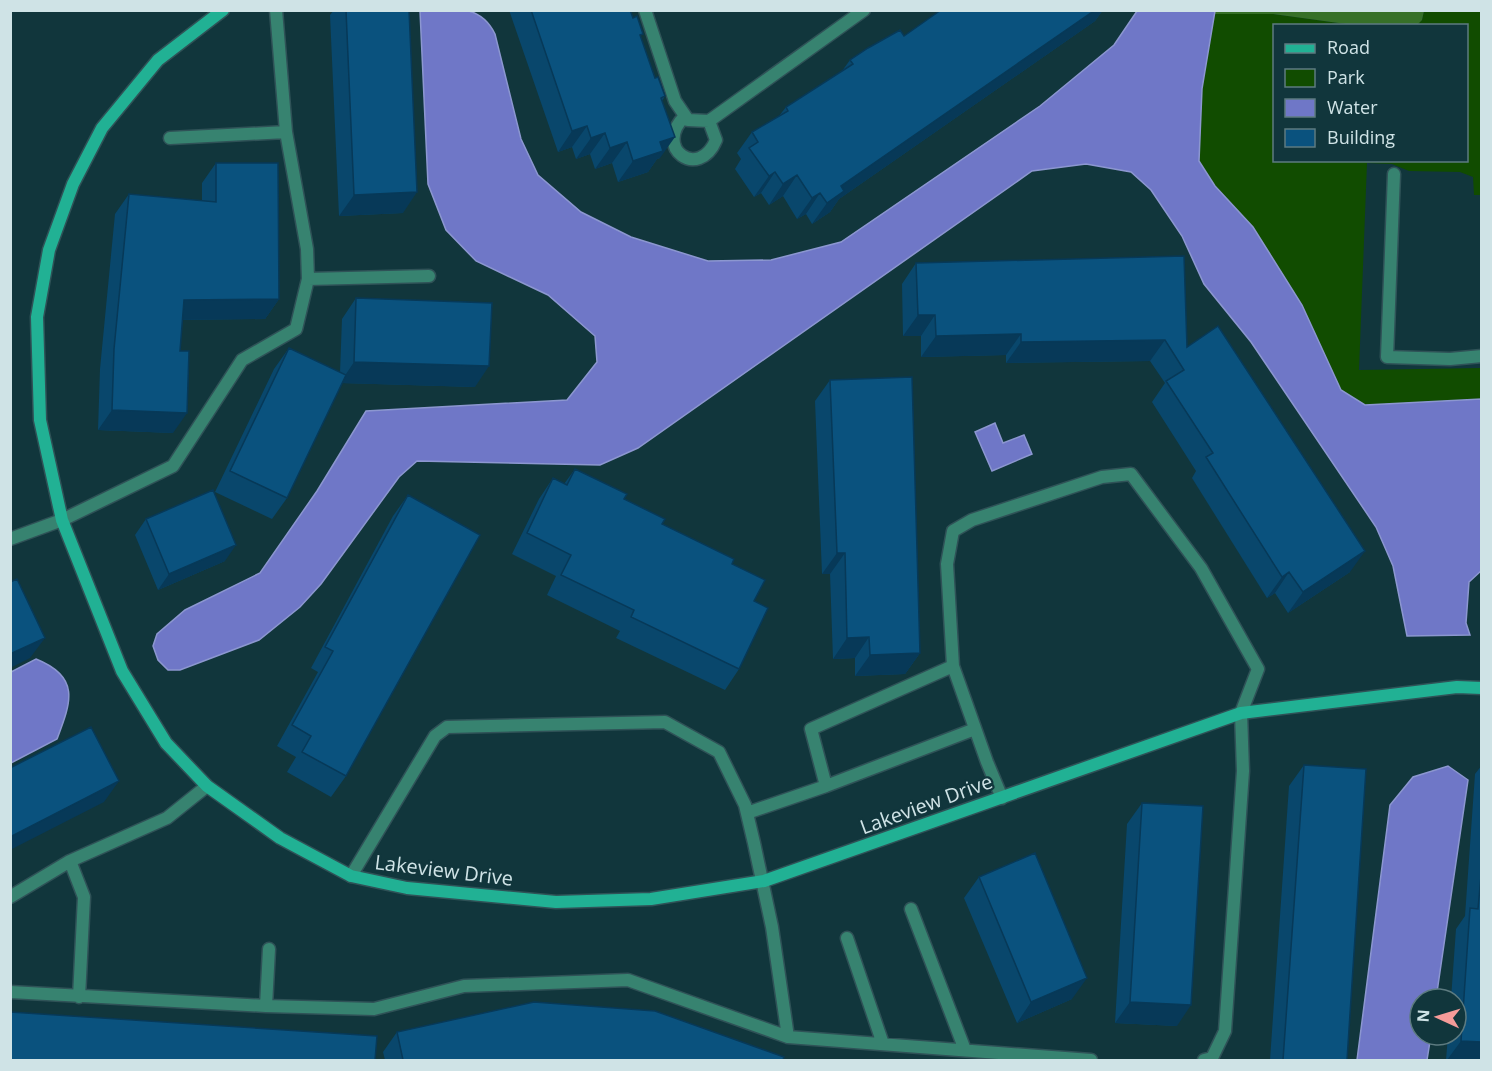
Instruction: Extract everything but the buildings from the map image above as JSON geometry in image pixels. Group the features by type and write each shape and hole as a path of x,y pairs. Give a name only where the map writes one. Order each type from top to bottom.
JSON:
{"street":[{"name":"Lakeview Drive","path":"224,10 158,60 102,128 73,184 49,250 37,317 40,420 62,520 123,670 166,743 207,786 280,838 351,876 408,888 556,902 651,899 764,881 1241,713 1457,687 1482,688"},
{"path":"10,539 62,520 173,466 242,360 296,329 308,279 307,249 286,132 276,10"},
{"path":"645,10 675,101 688,120 709,121 864,10"},
{"path":"685,116 677,124 672,137 675,150 686,159 699,160 711,152 716,140 709,121"},
{"path":"170,138 286,132"},
{"path":"1394,174 1387,357 1450,359 1482,356"},
{"path":"308,279 429,276"},
{"path":"1002,798 953,666 947,564 954,531 972,520 1102,477 1131,474 1201,568 1258,669 1241,713 1243,771 1225,1031 1212,1058 1204,1060"},
{"path":"826,786 811,729 953,666"},
{"path":"351,876 435,736 447,727 665,722 719,752 747,813 764,881 788,1037"},
{"path":"747,813 826,786 975,729"},
{"path":"10,897 70,861 167,819 207,786"},
{"path":"70,861 84,897 79,997"},
{"path":"911,909 965,1050"},
{"path":"847,938 883,1044"},
{"path":"266,1006 269,949"},
{"path":"10,992 266,1006 374,1009 464,986 628,980 788,1037 1091,1060"}],"green space":[{"path":"1215,10 1424,11 1422,20 1418,24 1346,24 1273,14 1214,14"},
{"path":"1424,11 1481,11 1481,195 1474,195 1473,177 1460,172 1409,171 1392,164 1367,163 1359,370 1481,368 1481,399 1365,405 1341,390 1302,305 1253,227 1215,186 1199,161 1202,89 1214,14 1273,14 1346,24 1273,24 1273,162 1468,162 1468,24 1417,24 1422,20"}],"water":[{"path":"464,10 473,12 488,24 495,34 521,139 538,175 581,212 631,237 708,261 771,260 841,242 1040,106 1114,45 1137,11 1215,11 1202,89 1199,161 1215,186 1253,227 1302,305 1341,390 1365,405 1481,399 1482,570 1469,582 1466,623 1470,635 1407,636 1393,566 1376,527 1251,342 1204,284 1182,236 1151,190 1131,172 1086,164 1032,171 638,448 600,465 417,461 399,477 321,584 300,607 259,640 180,670 168,670 158,660 153,646 157,634 185,610 260,573 317,491 366,411 567,400 597,362 595,336 548,295 476,261 446,230 428,184 420,11"},
{"path":"995,423 1003,443 1024,435 1032,454 992,471 975,432"},
{"path":"36,659 50,666 66,682 69,692 66,713 57,739 11,763 11,672"},
{"path":"1448,766 1468,780 1438,987 1408,987 1408,1047 1429,1047 1427,1060 1357,1060 1390,805 1413,777"}]}
